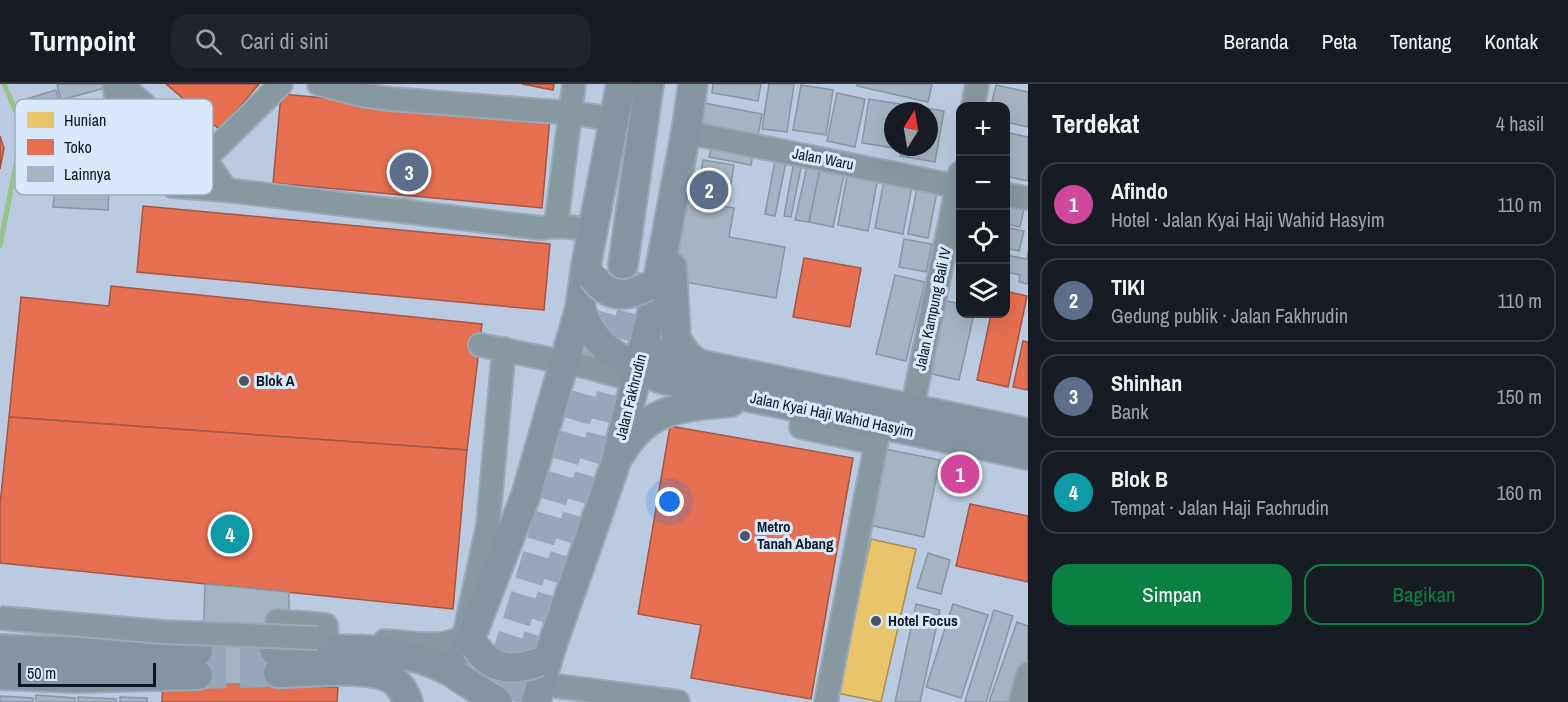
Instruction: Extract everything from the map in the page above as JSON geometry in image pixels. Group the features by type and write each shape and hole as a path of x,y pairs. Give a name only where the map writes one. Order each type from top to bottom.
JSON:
{"main road":[{"path":"448,671 447,665 458,660 473,641 500,528 526,495 565,363 590,271 592,231 621,84"},
{"name":"Jalan Fakhrudin","path":"541,676 615,465 638,366 650,84"},
{"name":"Jalan Fakhrudin","path":"642,276 675,84"},
{"name":"Jalan Fakhrudin","path":"642,276 665,234 686,132 693,84"},
{"path":"665,234 673,252 672,279 676,339 686,354 698,364"},
{"path":"590,271 609,292 626,295 642,276"},
{"path":"580,308 590,330 598,340 638,366"},
{"name":"Jalan Kyai Haji Wahid Hasyim","path":"638,366 698,364 1028,433"},
{"name":"Jalan Kyai Haji Wahid Hasyim","path":"638,366 662,379 805,409 862,436 1028,455"},
{"path":"615,465 642,424 658,416 694,406 760,400"},
{"path":"408,702 405,692 388,677 276,662 324,641 383,650 408,655 448,671 498,702"},
{"path":"473,641 480,654 492,662 507,668 521,668 541,676"},
{"path":"0,649 86,652 198,663 74,678 0,675"}],"street":[{"path":"114,84 117,99"},
{"path":"121,84 138,99"},
{"path":"213,151 281,84"},
{"path":"319,84 362,95 441,93 614,119"},
{"path":"556,225 574,84"},
{"path":"974,102 977,84"},
{"name":"Jalan Waru","path":"686,132 956,181"},
{"path":"213,171 226,190"},
{"path":"213,189 541,228 556,225 592,231"},
{"path":"1010,196 1028,198"},
{"name":"Jalan Kampung Bali IV","path":"912,410 956,201"},
{"path":"480,345 588,367 638,366"},
{"path":"0,618 164,632 324,641 433,644 453,642 462,638 500,528 504,349"},
{"path":"826,702 862,436"},
{"path":"55,650 79,614"},
{"path":"277,621 326,625 324,641"},
{"path":"1020,702 1028,674"},
{"path":"541,676 678,702"}],"building: Hunian":[{"name":"Hotel Focus","path":"871,539 916,549 881,702 837,693"}],"building: Toko":[{"path":"166,84 259,84 220,130 213,124 213,99 184,99"},
{"path":"522,84 554,84 553,90"},
{"path":"281,94 550,118 542,208 273,183"},
{"path":"0,136 4,148 0,169"},
{"path":"143,206 550,244 544,310 137,272"},
{"path":"804,258 861,268 850,327 793,317"},
{"name":"Blok A","path":"111,286 482,324 467,450 9,417 21,297 109,306"},
{"path":"1010,292 1027,296 1008,387 977,380 990,318 1010,318"},
{"path":"1023,341 1028,342 1028,390 1013,387"},
{"path":"9,417 467,450 453,609 0,563 0,505"},
{"name":"Metro Tanah Abang","path":"670,426 853,458 811,699 691,678 701,625 638,614"},
{"path":"970,504 1028,516 1028,582 956,566"},
{"path":"163,681 338,687 337,702 162,702"}],"building: Lainnya":[{"path":"104,84 105,88 61,99 57,85"},
{"path":"713,84 761,84 758,101 712,93"},
{"path":"769,84 794,84 787,132 762,129"},
{"path":"857,84 932,84 928,102 857,86"},
{"path":"801,85 833,90 826,135 793,130"},
{"path":"996,85 1028,92 1028,127 1010,123 1010,102 992,102"},
{"path":"56,90 59,99 26,99"},
{"path":"837,93 865,99 855,147 827,141"},
{"path":"869,99 888,102 884,102 884,146 862,143"},
{"path":"704,103 762,114 758,135 700,123"},
{"path":"938,110 944,111 938,145"},
{"path":"1010,133 1028,137 1028,181 1010,177"},
{"path":"713,141 754,149 751,165 709,157"},
{"path":"776,155 787,157 775,216 765,214"},
{"path":"900,156 936,156 935,162"},
{"path":"703,160 734,165 731,184 700,178"},
{"path":"794,161 802,163 791,217 784,216"},
{"path":"808,162 821,165 809,222 795,220"},
{"path":"821,165 845,170 833,227 809,222"},
{"path":"885,175 913,180 903,234 875,228"},
{"path":"847,176 877,182 868,231 838,225"},
{"path":"917,188 937,192 928,238 908,234"},
{"path":"54,195 109,195 108,210 53,207"},
{"path":"687,200 734,208 729,237 785,247 776,298 673,280"},
{"path":"1010,201 1025,204 1020,227 1010,225"},
{"path":"1010,228 1024,231 1019,251 1010,249"},
{"path":"904,239 932,244 926,272 899,267"},
{"path":"1028,251 1028,284 1019,282 1020,275 1010,273 1010,256 1027,259"},
{"path":"895,275 925,282 906,361 876,354"},
{"path":"943,300 956,303 956,318 973,318 959,380 927,373"},
{"path":"885,449 940,460 924,537 869,525"},
{"path":"928,553 950,560 941,594 917,588"},
{"path":"205,584 289,592 289,685 202,683"},
{"path":"916,604 940,610 920,702 895,702"},
{"path":"953,604 988,615 961,698 926,687"},
{"path":"994,610 1013,616 986,702 968,702 965,701"},
{"path":"1017,622 1028,626 1028,670 1017,702 989,702"},
{"path":"36,695 75,698 75,702 36,702"},
{"path":"0,696 33,698 33,702 0,702"},
{"path":"78,697 116,699 116,702 78,702"},
{"path":"120,697 147,698 147,702 120,702"}],"waterway":[{"path":"4,84 15,109"},
{"path":"0,246 15,169"}],"tunnel":[{"path":"516,702 570,538 600,437 642,268"},
{"path":"491,702 621,270"},
{"path":"198,651 274,650"},
{"path":"198,675 278,673"}],"place":[{"name":"Shinhan","path":"409,172"},
{"name":"TIKI","path":"709,190"},
{"name":"Blok A","path":"244,381"},
{"name":"Afindo","path":"960,474"},
{"name":"Blok B","path":"230,534"},
{"name":"Metro Tanah Abang","path":"745,536"},
{"name":"Hotel Focus","path":"876,621"}]}
